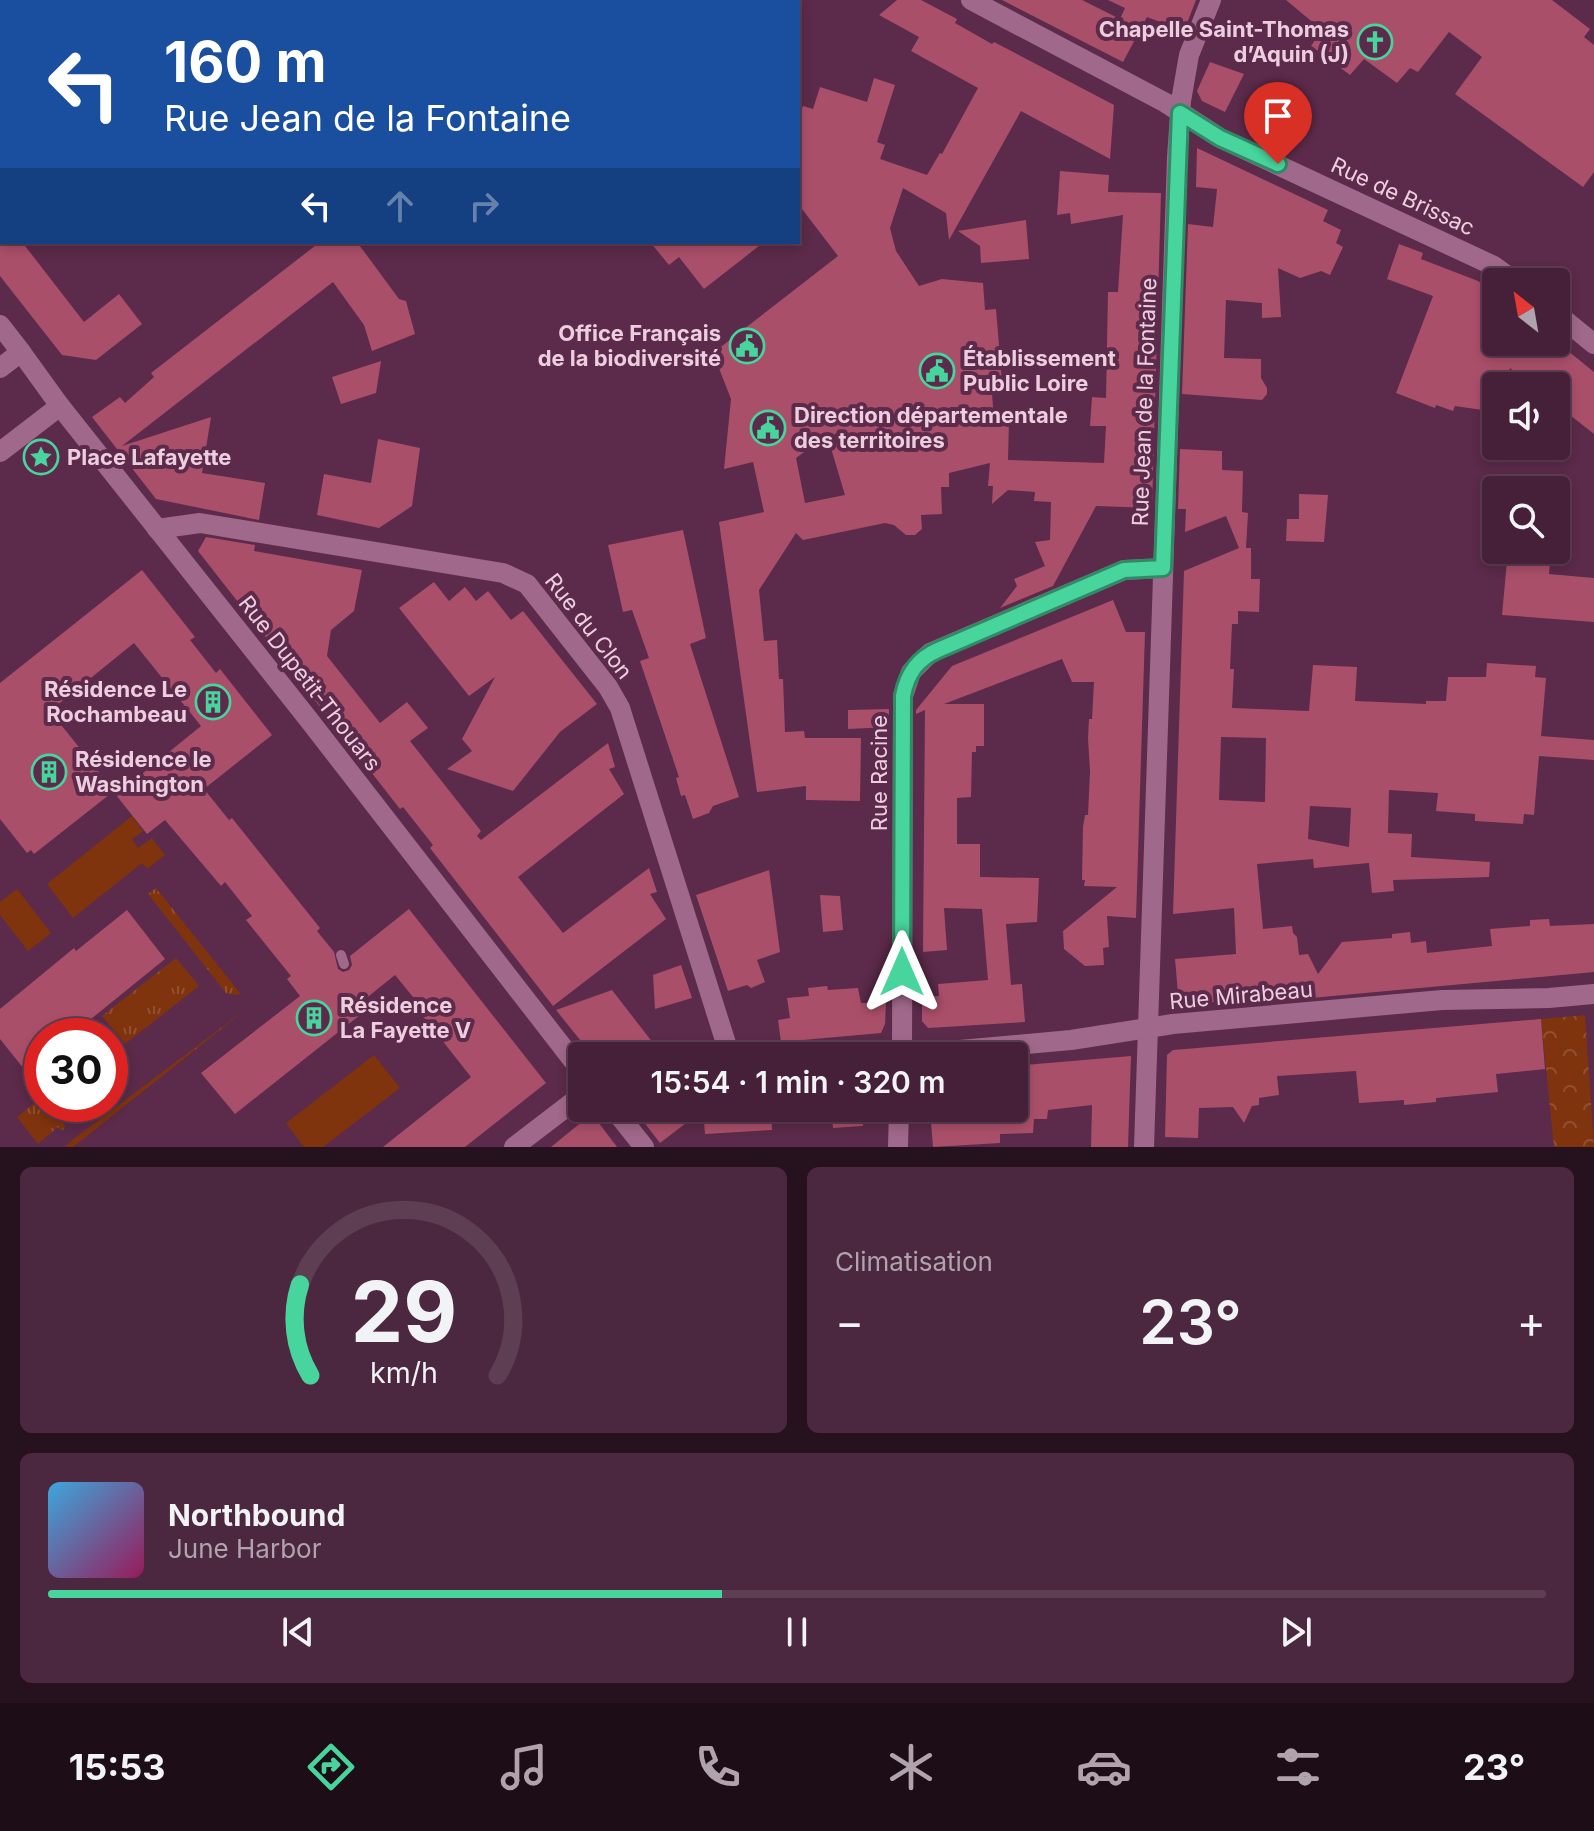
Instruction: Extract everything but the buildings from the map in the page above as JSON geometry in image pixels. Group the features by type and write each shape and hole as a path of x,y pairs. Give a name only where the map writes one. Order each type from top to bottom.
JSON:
{"street":[{"name":"Rue de Brissac","path":"971,0 1166,103 1220,138 1497,268"},
{"name":"Rue Jean de la Fontaine","path":"1144,1147 1180,113 1189,55 1211,0"},
{"path":"1570,324 1594,344"},
{"name":"Rue Dupetit-Thouars","path":"0,325 60,406 568,1054"},
{"path":"0,368 21,352"},
{"path":"0,452 60,406"},
{"name":"Rue du Clon","path":"157,529 200,523 512,575 527,584 617,702 726,1042"},
{"name":"Rue Racine","path":"902,1042 903,696 911,672 930,653 1124,570 1163,568"},
{"name":"Rue Mirabeau","path":"1028,1044 1149,1028 1442,1000 1594,994"},
{"path":"514,1147 568,1106"},
{"path":"624,1122 644,1147"},
{"path":"898,1147 899,1122"}],"green space":[{"path":"132,816 143,831 132,839 138,848 152,838 165,855 147,869 142,863 73,918 47,884"},
{"path":"156,888 240,993 238,995 226,993 148,894"},
{"path":"17,889 51,933 28,951 0,915 0,902"},
{"path":"176,958 199,986 128,1042 128,1018 102,1016"},
{"path":"250,1006 128,1103 128,1098"},
{"path":"1585,1015 1594,1147 1554,1147 1541,1019"},
{"path":"374,1055 400,1088 323,1147 304,1147 286,1123"},
{"path":"24,1111 24,1122 64,1122 65,1127 62,1131 58,1127 38,1144 17,1117"},
{"path":"96,1122 104,1122 73,1147 65,1147"}],"place":[{"name":"Chapelle Saint-Thomas d’Aquin (J)","path":"1375,42"},
{"name":"Office Français de la biodiversité","path":"747,346"},
{"name":"Établissement Public Loire","path":"937,371"},
{"name":"Direction départementale des territoires","path":"768,428"},
{"name":"Place Lafayette","path":"41,457"},
{"name":"Résidence Le Rochambeau","path":"213,702"},
{"name":"Résidence le Washington","path":"49,772"},
{"name":"Résidence La Fayette V","path":"314,1018"}],"route":[{"path":"902,972 905,683 918,663 938,650 1124,570 1163,568 1180,113 1220,138 1278,164"}]}
